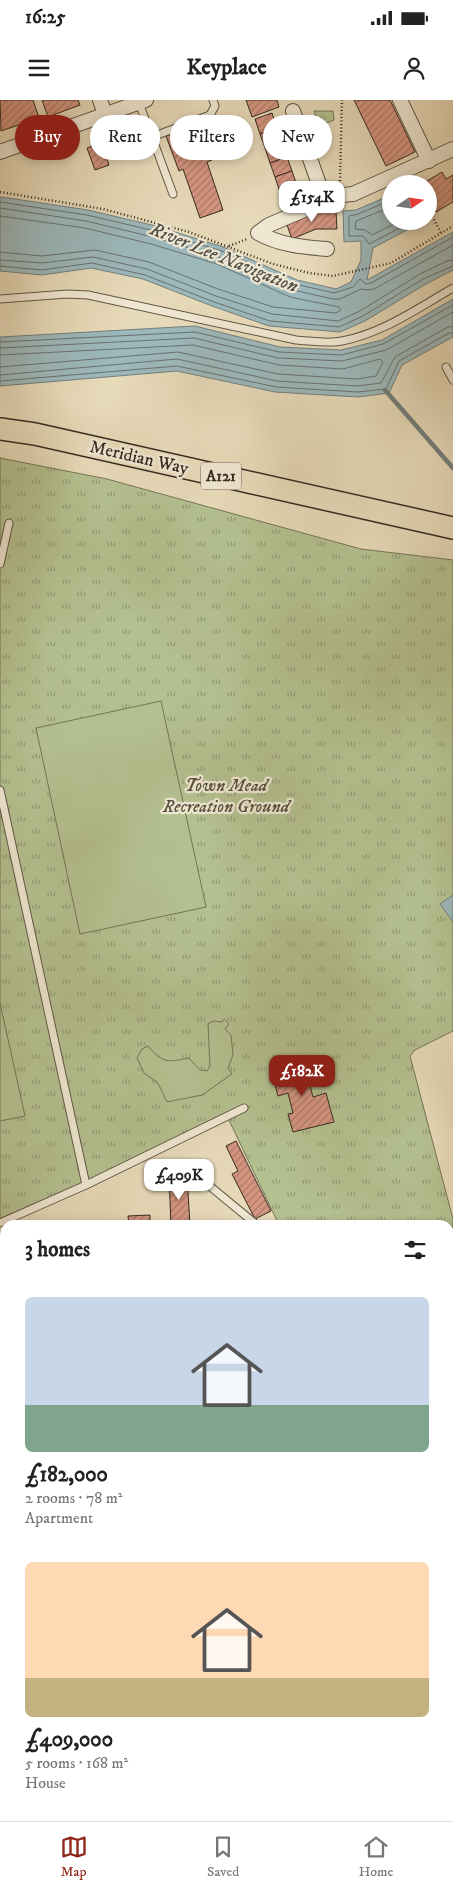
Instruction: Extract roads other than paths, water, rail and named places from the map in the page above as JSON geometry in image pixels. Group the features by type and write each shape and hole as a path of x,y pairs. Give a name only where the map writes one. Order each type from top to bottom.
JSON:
{"main road":[{"name":"Meridian Way","path":"0,429 82,445 447,527"}],"street":[{"path":"100,100 105,114"},
{"path":"400,100 429,161"},
{"path":"0,152 142,101"},
{"path":"293,111 325,200"},
{"path":"327,250 293,246 272,241 258,233 269,225 325,200 353,194 453,149"}],"lane":[{"path":"210,115 215,106 213,100"},
{"path":"142,101 146,115"},
{"path":"160,159 173,194"},
{"path":"0,299 67,294 88,295 296,340 321,342 341,341 366,335 453,288"},
{"path":"446,367 453,380"},
{"path":"0,564 9,523"},
{"path":"0,790 86,1185"},
{"path":"7,1220 86,1185 244,1108"},
{"path":"190,1169 251,1220"}],"water":[{"name":"River Lee Navigation","path":"0,197 2,197 88,210 156,226 223,247 297,280 336,289 351,282 361,260 361,241 344,242 343,211 356,210 382,199 382,230 407,230 373,248 367,280 453,232 453,270 365,321 340,332 269,326 143,279 91,268 42,275 0,271"},
{"path":"453,299 453,337 402,365 389,393 358,397 275,392 177,371 0,386 0,337 195,326 280,347 341,350 382,340"},
{"path":"453,895 453,922 440,904"}],"waterway":[{"path":"385,390 453,468"}],"park label":[{"name":"Town Mead Recreation Ground","path":"226,796"}]}
